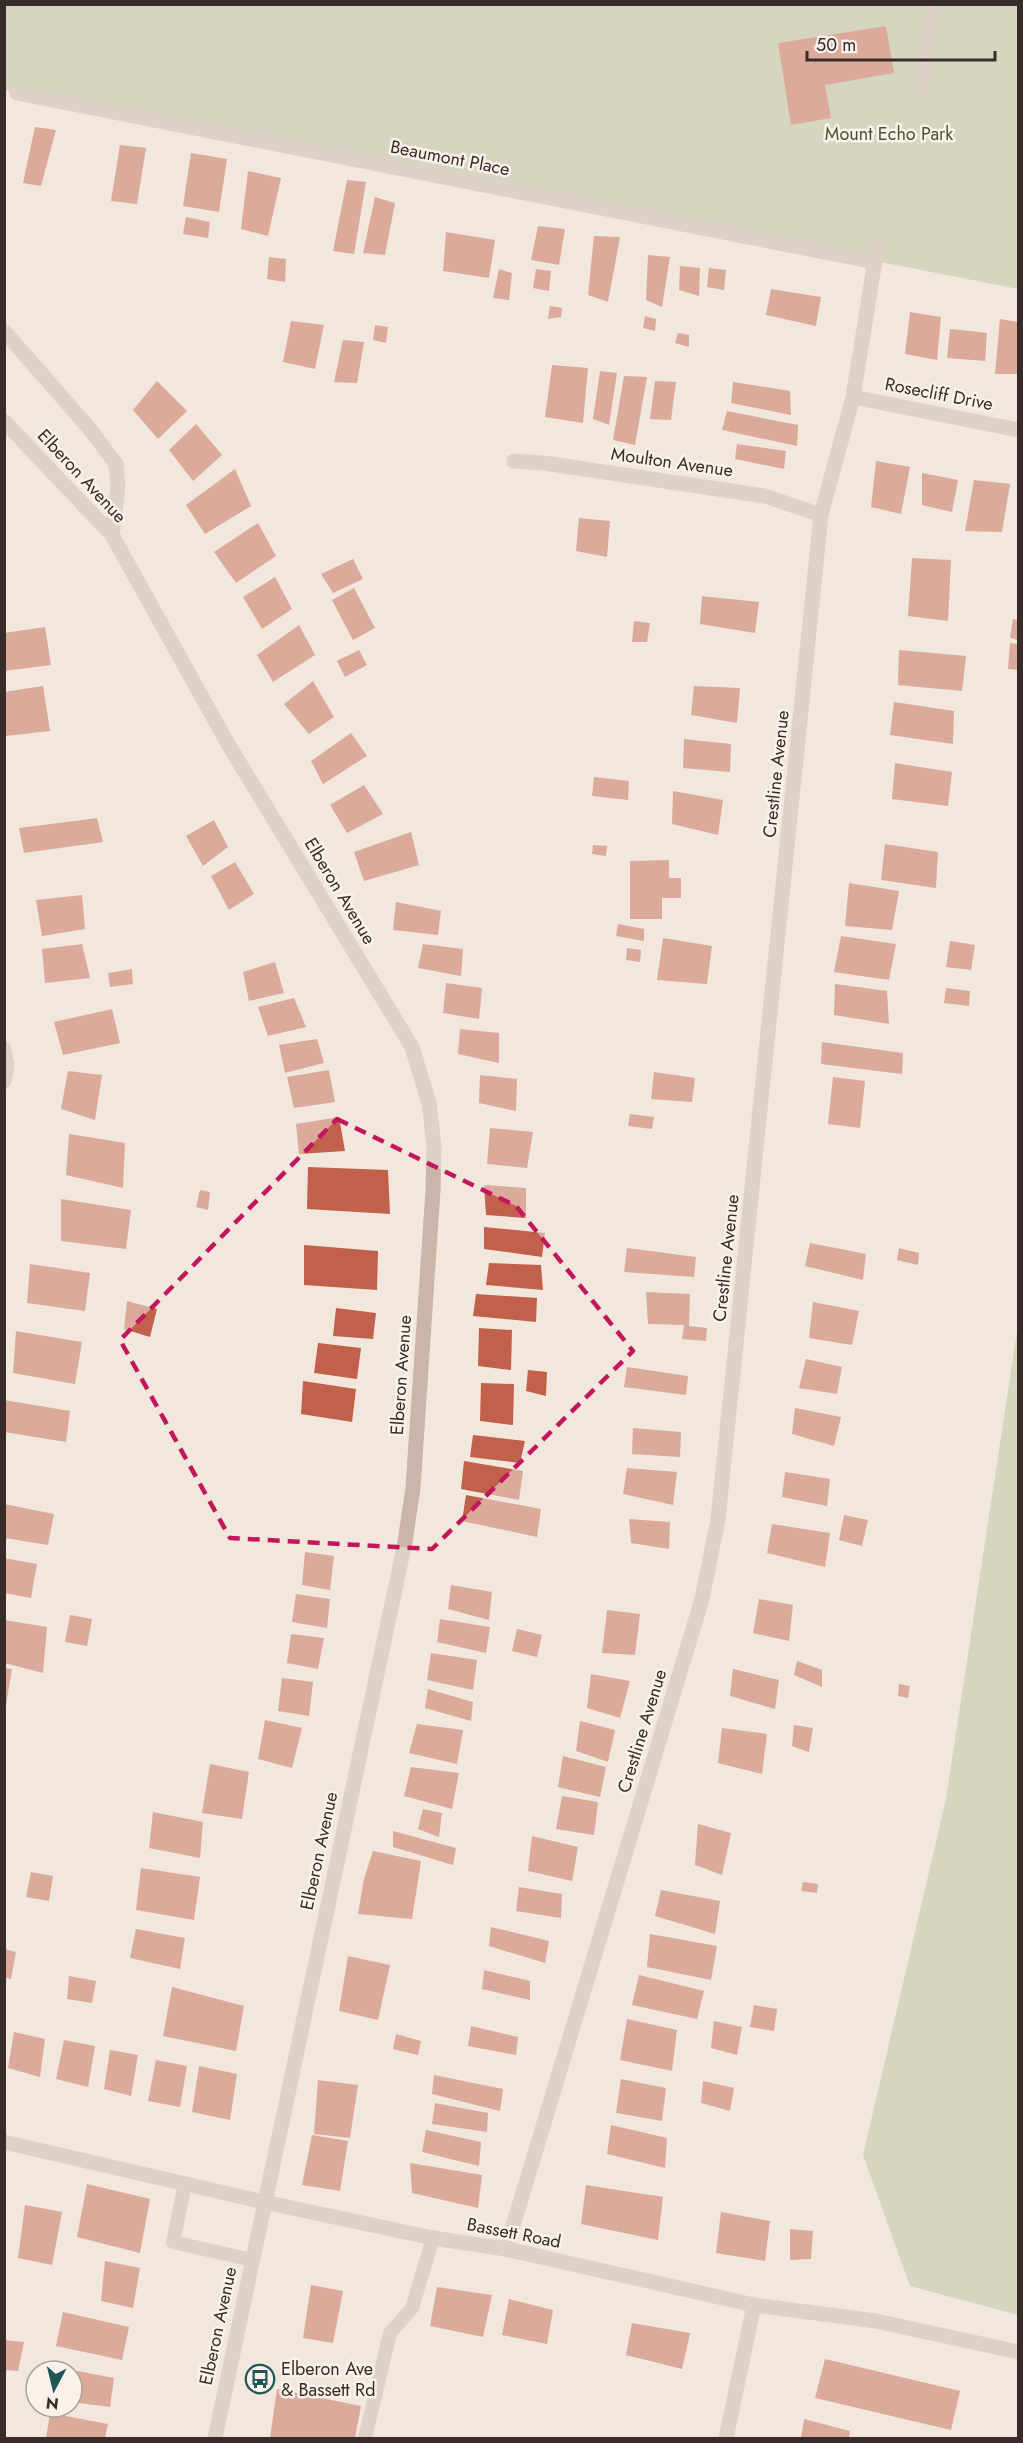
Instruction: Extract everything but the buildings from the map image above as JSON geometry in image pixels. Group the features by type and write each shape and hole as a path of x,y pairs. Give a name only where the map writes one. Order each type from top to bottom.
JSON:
{"street":[{"name":"Beaumont Place","path":"17,93 876,255"},
{"name":"Crestline Avenue","path":"507,2249 702,1599 718,1519 821,515 853,398 876,255"},
{"path":"4,331 89,428 116,465 118,487 112,535"},
{"name":"Rosecliff Drive","path":"853,398 1018,430"},
{"name":"Elberon Avenue","path":"4,421 112,535 228,744 412,1047 429,1103 434,1146 413,1488 405,1542 215,2439"},
{"name":"Moulton Avenue","path":"514,461 544,463 765,496 821,515"},
{"path":"4,1050 7,1066 4,1081"},
{"name":"Bassett Road","path":"4,2142 264,2202 433,2238 507,2249 754,2305 876,2321 1018,2352"},
{"path":"726,2439 754,2305"}],"lane":[{"path":"922,88 933,4"},
{"path":"184,2184 173,2242 252,2260"},
{"path":"365,2439 390,2333 412,2308 433,2238"}],"highlighted area":[{"path":"337,1119 516,1206 633,1351 432,1549 230,1538 120,1340"}],"green space":[{"name":"Mount Echo Park","path":"4,5 1018,5 1018,289 5,90"},
{"path":"1018,1325 1018,2315 910,2286 863,2155 946,1799"}],"place":[{"name":"Elberon Ave & Bassett Rd","path":"260,2379"}]}
